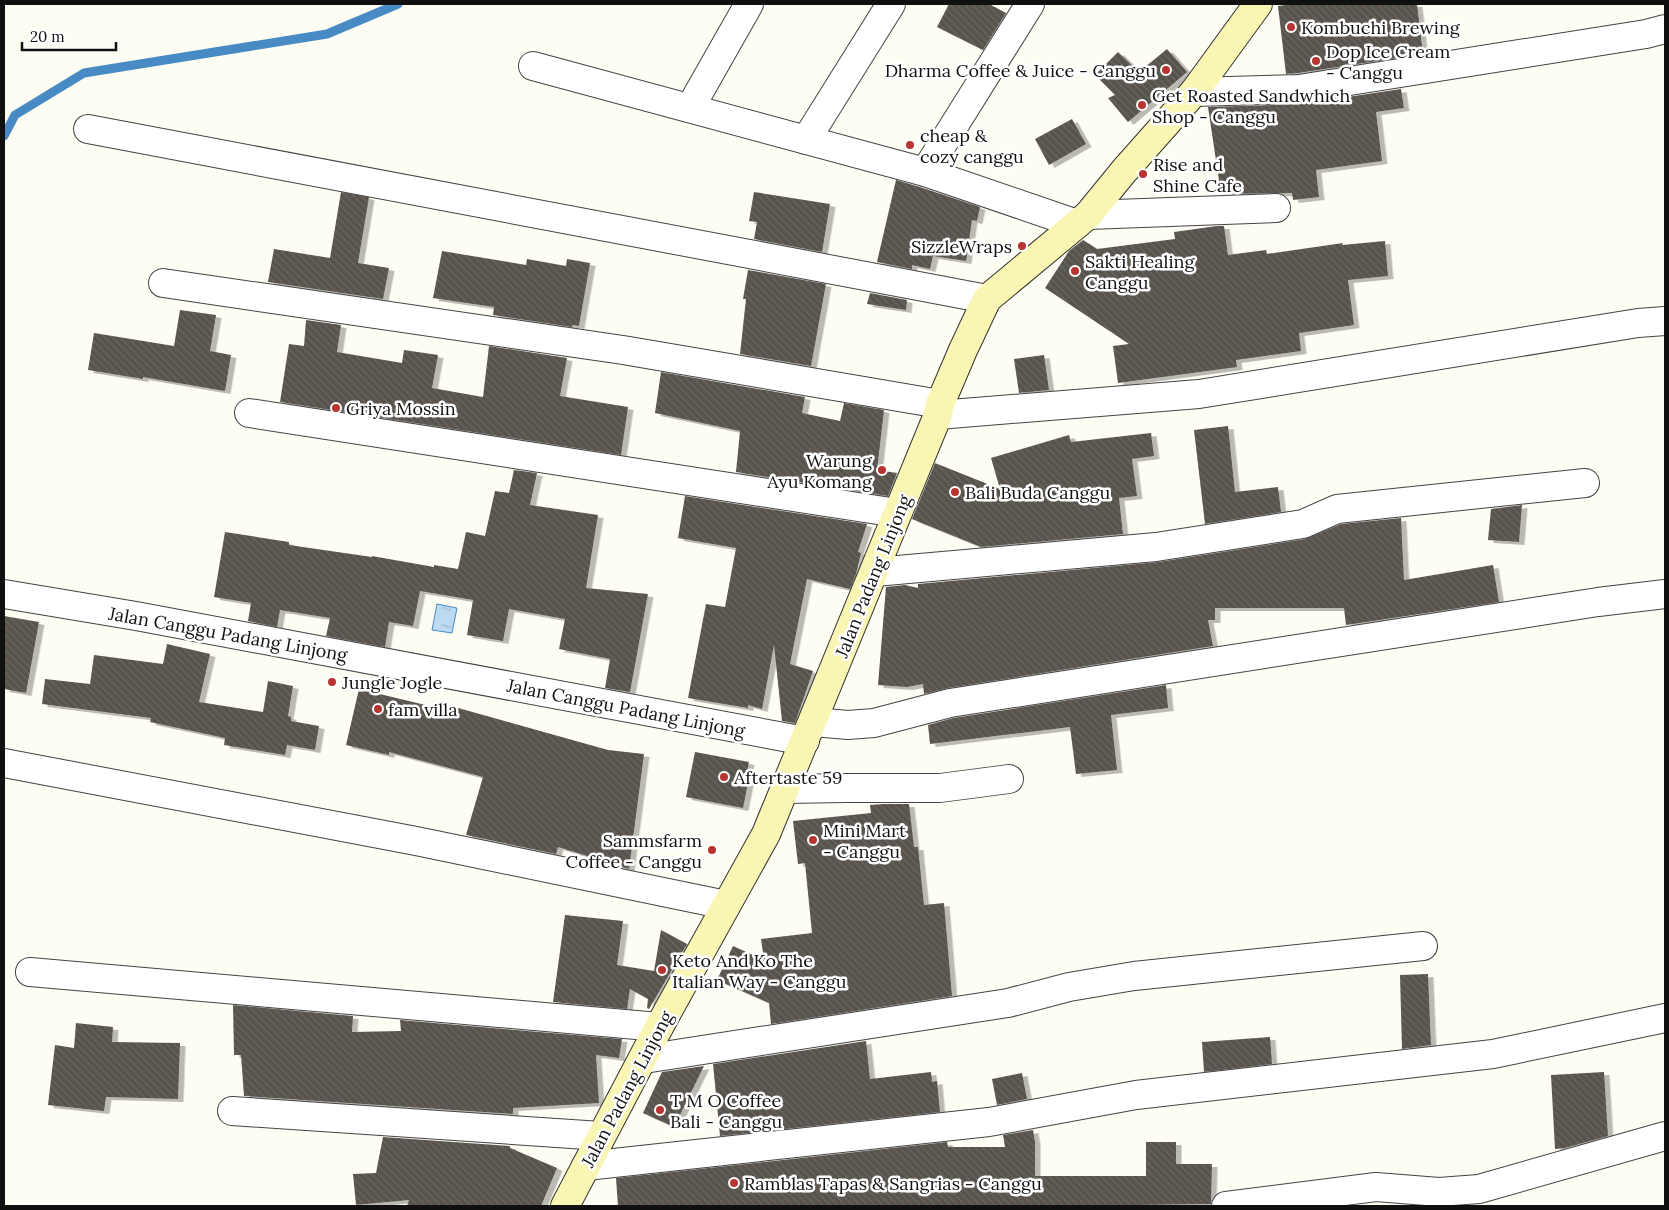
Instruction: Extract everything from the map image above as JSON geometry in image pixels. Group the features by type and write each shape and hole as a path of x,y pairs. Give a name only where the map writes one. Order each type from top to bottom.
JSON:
{"street":[{"path":"690,108 749,4"},
{"path":"806,140 891,4"},
{"path":"925,172 1030,4"},
{"name":"Jalan Padang Linjong","path":"565,1206 644,1058 659,1026 766,834 875,572 962,350 987,299 1082,219 1194,92 1258,4"},
{"path":"1194,92 1299,89 1665,30"},
{"path":"533,66 925,172 1082,219 1276,208"},
{"path":"88,129 310,169 987,299"},
{"path":"163,283 623,350 939,410 1199,394 1638,323 1665,321"},
{"path":"249,413 897,514"},
{"path":"875,572 1156,547 1303,524 1337,509 1585,483"},
{"name":"Jalan Canggu Padang Linjong","path":"4,594 809,731 874,723 950,703 1598,602 1665,594"},
{"path":"4,763 416,841 726,905"},
{"path":"785,790 940,788 1009,779"},
{"path":"644,1058 1008,1003 1069,987 1134,976 1423,946"},
{"path":"30,972 659,1026"},
{"path":"586,1166 989,1122 1136,1094 1493,1054 1665,1018"},
{"path":"232,1111 601,1136"},
{"path":"1226,1206 1376,1187 1440,1192 1479,1189 1665,1136"}],"water":[{"path":"437,604 457,608 452,633 432,630"}],"building":[{"path":"949,4 989,4 1006,13 983,50 937,27"},
{"path":"1294,4 1417,4 1423,54 1286,74 1278,6"},
{"path":"1167,49 1187,72 1128,122 1108,98 1115,95 1095,75 1118,52 1139,72"},
{"path":"1401,89 1404,108 1376,112 1382,161 1316,170 1319,197 1293,200 1292,193 1221,194 1208,107 1301,104"},
{"path":"1072,119 1086,144 1049,165 1035,139"},
{"path":"896,180 980,207 977,221 972,220 966,261 933,256 930,269 912,265 912,269 877,262"},
{"path":"341,192 369,197 358,263 389,268 383,299 268,282 274,249 330,258"},
{"path":"754,192 830,204 822,252 754,239 757,222 749,221"},
{"path":"1224,226 1228,255 1266,250 1267,254 1343,243 1342,245 1385,241 1388,276 1348,280 1354,325 1299,333 1301,351 1236,360 1237,367 1118,383 1113,346 1129,344 1045,288 1069,251 1083,240 1097,249 1175,239 1174,232"},
{"path":"442,251 526,265 527,259 566,266 567,259 590,263 579,326 573,325 572,327 493,315 494,307 433,298"},
{"path":"748,270 826,284 811,366 740,354 746,299 743,299"},
{"path":"870,293 907,300 906,310 867,304"},
{"path":"180,310 216,315 210,351 231,355 225,391 88,370 94,333 174,346"},
{"path":"306,320 341,325 337,352 402,363 404,350 438,355 432,388 483,397 489,346 567,358 560,396 628,407 621,455 280,402 289,344 304,346"},
{"path":"1044,355 1049,390 1019,393 1014,359"},
{"path":"661,372 805,397 802,413 840,421 844,403 884,410 877,470 897,473 888,496 736,472 740,431 655,413"},
{"path":"1228,426 1235,492 1278,487 1281,512 1205,524 1194,430"},
{"path":"1151,433 1154,456 1132,459 1137,496 1119,498 1123,534 981,547 912,519 935,463 1000,489 991,458 1069,435 1071,442"},
{"path":"514,470 537,473 530,505 598,515 586,588 648,594 630,692 605,688 610,659 559,649 565,619 509,609 503,641 467,635 473,600 420,591 413,626 389,622 385,647 326,636 330,618 280,610 277,627 248,621 251,603 214,597 225,532 289,542 289,545 458,569 466,532 485,536 495,491 509,493"},
{"path":"685,496 867,524 858,552 861,553 856,574 850,589 807,579 790,664 813,671 795,723 782,721 774,645 762,709 748,705 748,708 688,698 706,604 725,607 736,548 678,538"},
{"path":"1522,505 1519,542 1488,540 1491,509"},
{"path":"1401,518 1404,580 1493,565 1499,602 1346,625 1344,608 1215,608 1215,620 1208,620 1213,646 948,688 924,694 923,684 907,687 878,685 886,587 905,585 918,588 918,584 1158,562 1305,539 1341,524"},
{"path":"4,616 39,622 26,693 4,689"},
{"path":"167,644 210,654 199,702 263,712 268,681 293,686 288,716 291,717 291,721 319,726 315,750 287,745 285,755 224,745 225,738 150,722 151,718 42,704 45,679 90,684 94,655 163,664"},
{"path":"1166,685 1168,708 1111,715 1117,770 1076,774 1070,727 930,744 928,725 953,718"},
{"path":"359,689 442,709 444,704 608,750 644,754 629,869 558,847 556,854 466,835 483,777 389,752 389,755 346,745"},
{"path":"695,752 749,762 746,777 749,778 743,808 686,797"},
{"path":"909,804 914,847 918,847 924,905 944,903 952,996 771,1024 769,1003 717,980 733,946 764,960 761,939 812,933 805,863 798,864 793,821 871,813 870,805"},
{"path":"565,915 623,921 617,965 654,971 661,930 687,944 649,1009 647,1008 648,999 630,989 627,1009 553,1002"},
{"path":"1428,974 1431,1045 1402,1049 1400,975"},
{"path":"233,1005 353,1016 352,1032 401,1031 400,1020 622,1039 619,1058 596,1055 599,1103 513,1108 513,1114 244,1096 241,1055 234,1055"},
{"path":"76,1023 113,1027 112,1042 180,1043 178,1099 106,1097 104,1111 48,1105 55,1045 74,1048"},
{"path":"1270,1037 1272,1064 1204,1072 1202,1042"},
{"path":"866,1041 870,1079 931,1072 932,1082 937,1081 940,1112 720,1136 713,1064"},
{"path":"704,1066 674,1127 643,1113 662,1072"},
{"path":"1604,1072 1608,1136 1555,1149 1551,1075"},
{"path":"1022,1073 1027,1099 997,1105 992,1079"},
{"path":"1033,1130 1035,1176 1146,1176 1146,1142 1176,1142 1176,1164 1212,1164 1211,1204 1136,1206 618,1206 616,1178 947,1142 948,1147 1005,1147 1003,1135"},
{"path":"383,1137 510,1146 510,1148 557,1168 541,1206 407,1206 409,1200 356,1205 353,1174 376,1173"}],"waterway":[{"path":"4,136 15,115 84,73 327,34 398,4"}],"place":[{"name":"Kombuchi Brewing","path":"1291,27"},
{"name":"Dop Ice Cream - Canggu","path":"1316,61"},
{"name":"Dharma Coffee & Juice - Canggu","path":"1166,70"},
{"name":"Get Roasted Sandwhich Shop - Canggu","path":"1142,105"},
{"name":"cheap & cozy canggu","path":"910,145"},
{"name":"Rise and Shine Cafe","path":"1143,174"},
{"name":"SizzleWraps","path":"1022,246"},
{"name":"Sakti Healing Canggu","path":"1075,271"},
{"name":"Griya Mossin","path":"336,408"},
{"name":"Warung Ayu Komang","path":"882,470"},
{"name":"Bali Buda Canggu","path":"955,492"},
{"name":"Jungle Jogle","path":"332,682"},
{"name":"fam villa","path":"378,709"},
{"name":"Aftertaste 59","path":"724,777"},
{"name":"Mini Mart - Canggu","path":"813,840"},
{"name":"Sammsfarm Coffee - Canggu","path":"712,850"},
{"name":"Keto And Ko The Italian Way - Canggu","path":"662,970"},
{"name":"T M O Coffee Bali - Canggu","path":"660,1110"},
{"name":"Ramblas Tapas & Sangrias - Canggu","path":"734,1183"}]}
